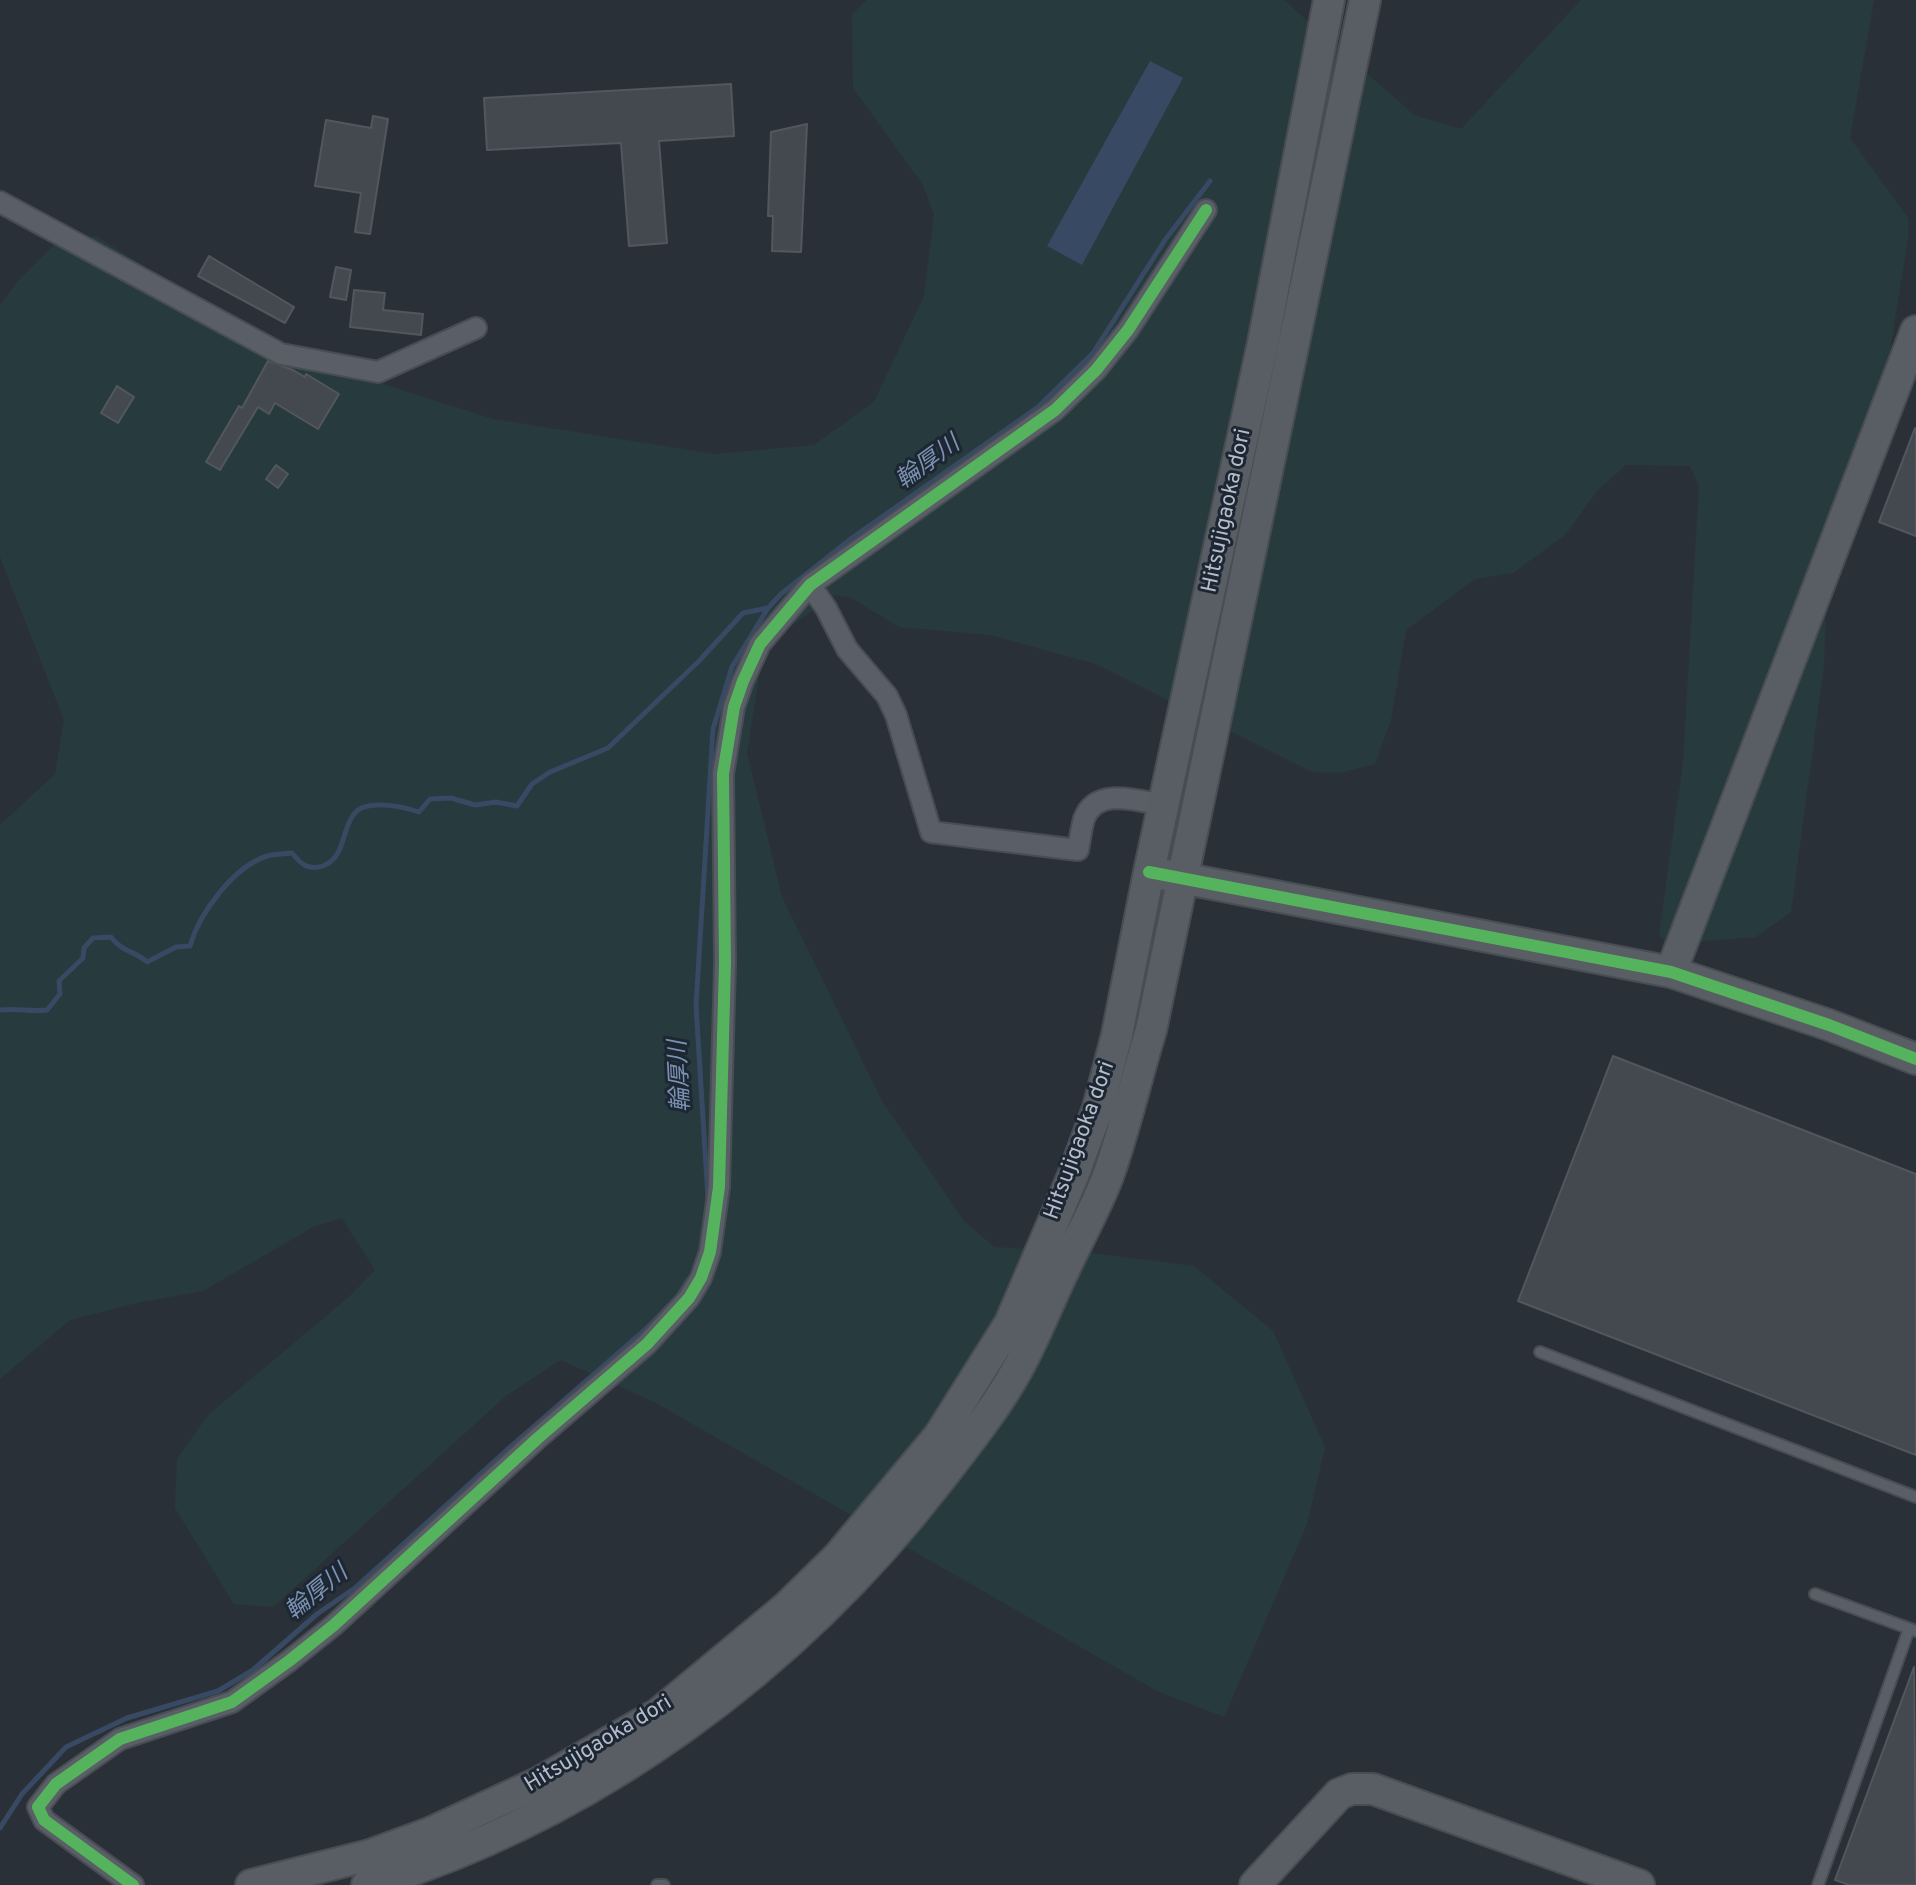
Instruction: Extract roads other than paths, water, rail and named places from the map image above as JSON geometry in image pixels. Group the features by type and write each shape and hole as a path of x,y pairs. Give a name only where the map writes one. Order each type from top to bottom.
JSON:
{"main road":[{"name":"Hitsujigaoka dori","path":"251,1885 370,1855 430,1833 538,1783 658,1714 788,1606 838,1557 939,1436 1010,1323 1073,1176 1098,1108 1117,1035 1256,375 1329,0"},
{"name":"Hitsujigaoka dori","path":"367,1885 464,1849 542,1813 671,1736 726,1695 803,1630 868,1568 968,1443 1017,1370 1108,1176 1151,1030 1365,0"},
{"path":"1671,972 1916,331"},
{"path":"1149,872 1671,972 1829,1025 1916,1059"},
{"path":"1255,1885 1339,1794 1352,1789 1373,1789 1639,1885"}],"street":[{"path":"0,202 281,354 378,372 476,328"},
{"path":"133,1885 44,1820 38,1807 56,1784 120,1739 232,1702 289,1661 346,1614 538,1438 647,1344 689,1298 701,1278 714,1235 719,1187 725,963 723,774 734,707 760,644 810,585 1055,410 1096,370 1128,330 1206,210"},
{"path":"810,585 847,649 887,696 896,715 931,832 1078,850 1084,817 1103,800 1117,797 1164,805"}],"lane":[{"path":"1540,1352 1916,1497"},
{"path":"1815,1594 1912,1630 1818,1885"},
{"path":"657,1885 664,1885"}],"water":[{"path":"1150,61 1183,78 1082,265 1047,246"}],"waterway":[{"name":"輪厚川","path":"708,1199 696,1006 713,729 732,667 768,608 781,594 852,538 1038,407 1093,353 1165,240 1210,181"},
{"path":"0,1010 47,1010 60,994 59,981 83,958 84,948 93,938 111,937 147,962 176,947 190,946 209,906 242,870 267,856 292,853 305,866 323,866 336,856 350,820 359,809 385,805 419,812 430,799 451,798 475,805 496,802 517,806 532,784 550,772 608,748 699,661 743,613 768,608"},
{"name":"輪厚川","path":"0,1828 22,1794 66,1747 127,1718 218,1691 253,1670 317,1614 355,1588 647,1328 678,1296 688,1280"}]}
